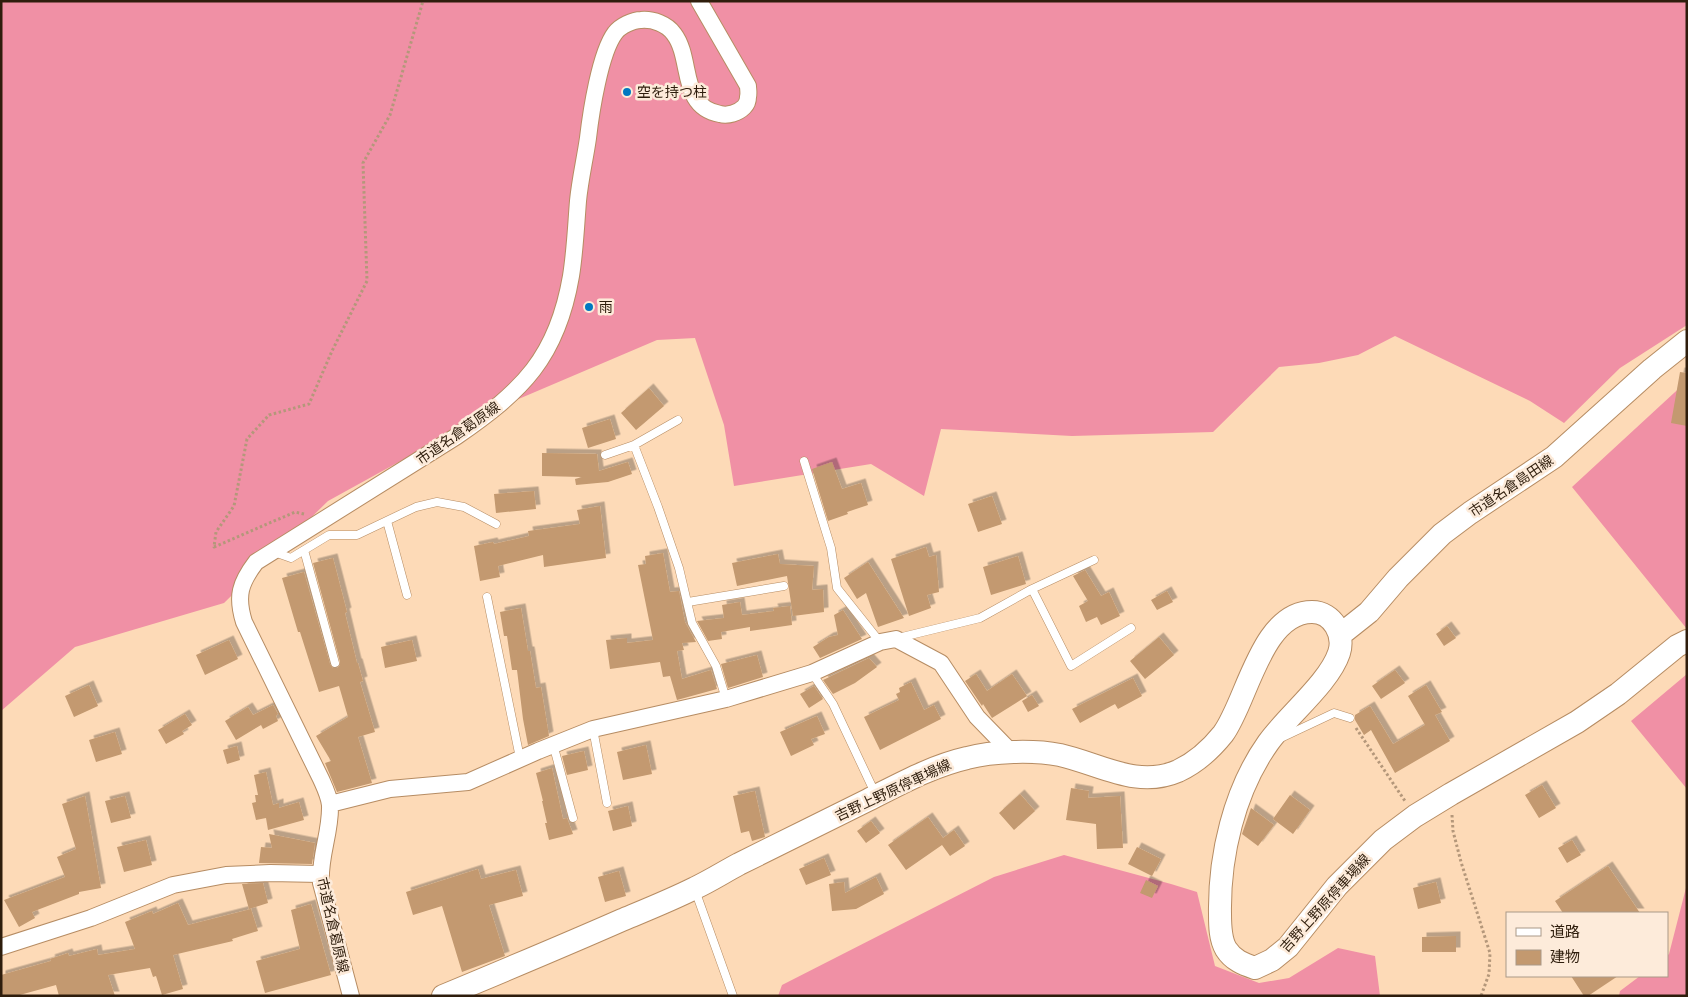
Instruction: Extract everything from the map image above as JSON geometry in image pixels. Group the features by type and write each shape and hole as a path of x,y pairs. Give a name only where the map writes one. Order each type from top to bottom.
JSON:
{"main road":[{"name":"市道名倉島田線","path":"1340,635 1369,612 1398,578 1442,534 1554,457 1652,369 1687,341"},
{"name":"吉野上野原停車場線","path":"443,996 694,888 876,796 942,765 967,758 1012,753 1058,755 1122,775 1140,778 1155,777 1177,771 1209,750 1224,733 1265,647 1279,627 1295,616 1311,612 1324,615 1334,623 1340,635 1340,650 1334,665 1320,684 1267,744 1250,773 1230,830 1223,863 1220,899 1224,947 1238,962 1255,968 1272,960 1288,947 1337,886 1382,840 1415,816 1451,794 1577,722 1618,694 1677,646 1687,641"}],"street":[{"name":"市道名倉葛原線","path":"350,996 323,893 320,874 330,804 321,779 244,622 240,610 240,588 246,575 256,562 457,436 484,417 526,379 548,348 557,332 563,314 571,277 578,201 591,111 603,60 616,31 637,20 648,19 668,27 680,43 690,89 704,108 723,115 734,113 747,104 748,86 699,1"},
{"path":"330,804 390,789 468,782 553,744 593,729 726,699 812,674 880,642 896,639 941,663 977,717 1012,753"},
{"path":"1,947 91,918 173,885 226,875 270,873 320,874"}],"lane":[{"path":"604,455 634,445 678,420"},
{"path":"634,445 679,568 692,623 716,666 726,699"},
{"path":"804,461 831,548 837,588 880,642"},
{"path":"272,551 291,558 329,535 357,535 416,507 437,502 464,507 496,524"},
{"path":"388,521 407,595"},
{"path":"304,550 335,663"},
{"path":"896,639 980,618 1094,560"},
{"path":"688,602 784,586"},
{"path":"1032,590 1071,666 1131,628"},
{"path":"487,597 520,758"},
{"path":"812,674 834,704 876,796"},
{"path":"1267,744 1334,713 1350,718"},
{"path":"593,729 607,803"},
{"path":"553,744 573,818"},
{"path":"694,888 733,996"}],"path":[{"path":"327,517 295,512 214,547 216,532 234,506 247,439 269,415 309,404 332,351 367,281 363,163 390,115 423,1"},
{"path":"1350,718 1415,816"},
{"path":"1451,794 1453,831 1490,953 1488,974 1481,996"}],"shaded area":[{"path":"1,1 1687,1 1687,325 1620,368 1564,423 1530,401 1395,336 1358,355 1319,363 1279,367 1213,432 1072,436 941,429 924,496 871,464 734,486 724,425 695,338 657,340 493,410 328,501 224,603 75,647 1,711"},
{"path":"1687,381 1687,629 1572,487"},
{"path":"1687,674 1687,789 1631,721"},
{"path":"1064,855 1197,892 1215,966 1259,983 1289,978 1338,948 1375,956 1380,996 778,996 782,985 994,877"},
{"path":"1687,884 1687,996 1619,996 1620,991 1639,977 1668,977 1669,954"}],"building":[{"path":"1680,372 1687,373 1687,426 1671,423"},
{"path":"649,388 664,406 636,430 621,413"},
{"path":"610,419 616,439 588,448 582,428"},
{"path":"542,453 597,454 599,471 628,462 632,474 608,482 576,485 575,479 582,477 542,476"},
{"path":"832,462 842,489 861,483 868,505 828,521 812,469"},
{"path":"534,491 536,509 496,513 494,494"},
{"path":"992,496 1002,524 978,532 968,504"},
{"path":"600,506 606,558 544,567 543,555 498,566 500,577 480,581 474,546 493,542 494,544 529,536 528,531 580,524 577,510"},
{"path":"926,547 929,557 936,555 939,592 927,595 931,608 909,616 891,559"},
{"path":"663,553 670,592 679,591 685,622 696,642 682,643 684,650 677,651 682,679 711,670 717,689 677,700 670,676 663,677 660,662 610,669 606,640 627,638 627,643 653,640 638,565 646,564 645,556"},
{"path":"778,554 780,564 814,566 812,590 823,589 824,612 793,616 787,576 737,586 732,563"},
{"path":"1018,556 1026,584 991,595 983,567"},
{"path":"333,558 347,612 345,613 357,663 363,681 360,682 375,732 358,737 372,783 337,792 325,763 331,761 316,736 348,717 339,686 319,692 282,578 304,572 330,664 333,668 337,668 340,662 313,563"},
{"path":"868,562 904,618 878,627 866,593 857,599 844,578"},
{"path":"1085,570 1101,596 1109,592 1120,616 1101,625 1097,617 1086,622 1079,606 1088,601 1073,576"},
{"path":"1167,591 1173,602 1157,610 1151,600"},
{"path":"740,602 742,615 774,611 773,608 790,606 792,625 750,631 750,627 721,632 722,639 708,641 697,621 724,618 722,605"},
{"path":"521,608 536,688 541,687 549,736 528,745 517,670 512,670 507,636 504,636 500,612"},
{"path":"843,610 862,639 820,658 813,647 829,637 838,635 834,615"},
{"path":"1447,626 1456,638 1444,646 1436,634"},
{"path":"1159,637 1174,655 1145,679 1130,661"},
{"path":"229,640 238,659 205,675 196,655"},
{"path":"412,640 417,661 385,668 381,647"},
{"path":"757,655 763,677 728,688 721,664"},
{"path":"869,658 877,667 855,683 833,694 823,680"},
{"path":"1395,670 1405,683 1381,699 1372,686"},
{"path":"976,674 987,691 1012,674 1027,696 992,718 965,681"},
{"path":"1133,678 1142,696 1118,709 1115,704 1080,723 1072,709"},
{"path":"911,682 924,710 934,705 941,719 880,750 864,717 899,700 896,694 900,692 899,688"},
{"path":"89,685 98,706 74,717 65,696"},
{"path":"1426,685 1442,712 1435,715 1450,741 1395,773 1371,730 1364,735 1355,720 1355,715 1370,706 1393,744 1425,725 1408,696"},
{"path":"814,686 823,699 809,708 800,694"},
{"path":"1032,695 1039,706 1028,712 1022,701"},
{"path":"273,705 278,714 276,716 278,721 263,729 261,725 236,740 225,721 248,707 253,715"},
{"path":"185,714 192,725 182,731 184,734 166,744 158,730"},
{"path":"817,716 825,734 811,739 814,745 791,756 780,732"},
{"path":"115,732 122,754 96,762 89,740"},
{"path":"646,745 652,774 623,780 617,752"},
{"path":"237,746 240,760 227,764 223,750"},
{"path":"584,751 588,770 567,775 562,756"},
{"path":"552,768 563,819 567,818 573,834 549,840 543,801 536,773"},
{"path":"266,772 273,805 279,803 279,808 299,802 304,820 268,830 266,818 256,820 252,803 256,802 255,795 258,795 254,775"},
{"path":"1542,785 1556,808 1539,818 1525,795"},
{"path":"1071,788 1089,791 1088,798 1120,796 1123,848 1097,849 1096,824 1066,820"},
{"path":"755,791 765,837 752,841 749,831 741,833 733,796"},
{"path":"1020,794 1035,811 1014,830 999,813"},
{"path":"1290,795 1310,810 1293,834 1273,819"},
{"path":"85,796 101,888 79,892 79,894 32,912 35,918 19,927 4,900 65,877 57,857 76,849 62,804"},
{"path":"125,796 131,818 111,823 105,801"},
{"path":"628,806 632,826 613,831 608,811"},
{"path":"1251,808 1274,825 1258,846 1242,834"},
{"path":"928,817 943,838 954,830 965,846 950,856 942,845 906,870 888,845"},
{"path":"871,821 880,833 866,843 857,831"},
{"path":"269,834 315,843 312,864 259,863 261,847 272,848"},
{"path":"146,840 152,865 124,872 117,847"},
{"path":"1572,840 1581,855 1567,863 1558,848"},
{"path":"1137,847 1161,859 1152,876 1128,864"},
{"path":"824,858 831,875 806,885 799,869"},
{"path":"1608,866 1639,912 1562,912 1555,901"},
{"path":"478,869 481,879 516,870 523,896 489,905 505,956 462,972 442,906 413,915 406,892"},
{"path":"619,871 626,896 605,902 598,877"},
{"path":"876,877 884,894 856,909 832,911 829,884 844,882 845,893"},
{"path":"1146,880 1158,886 1152,898 1140,893"},
{"path":"1436,882 1441,903 1418,909 1413,888"},
{"path":"263,883 268,903 249,909 242,884"},
{"path":"178,903 188,925 251,909 258,931 232,939 233,941 173,955 183,989 162,995 156,976 153,977 150,968 108,975 115,996 59,996 56,985 16,996 1,996 1,975 51,961 50,959 68,953 69,956 97,949 98,955 135,949 125,922 152,911 153,914"},
{"path":"311,904 331,975 265,993 256,961 300,949 291,910"},
{"path":"1456,936 1456,952 1422,952 1422,937"},
{"path":"1572,977 1616,977 1588,996 1584,996"}],"place":[{"name":"空を持つ柱","path":"627,92"},
{"name":"雨","path":"589,307"}]}
